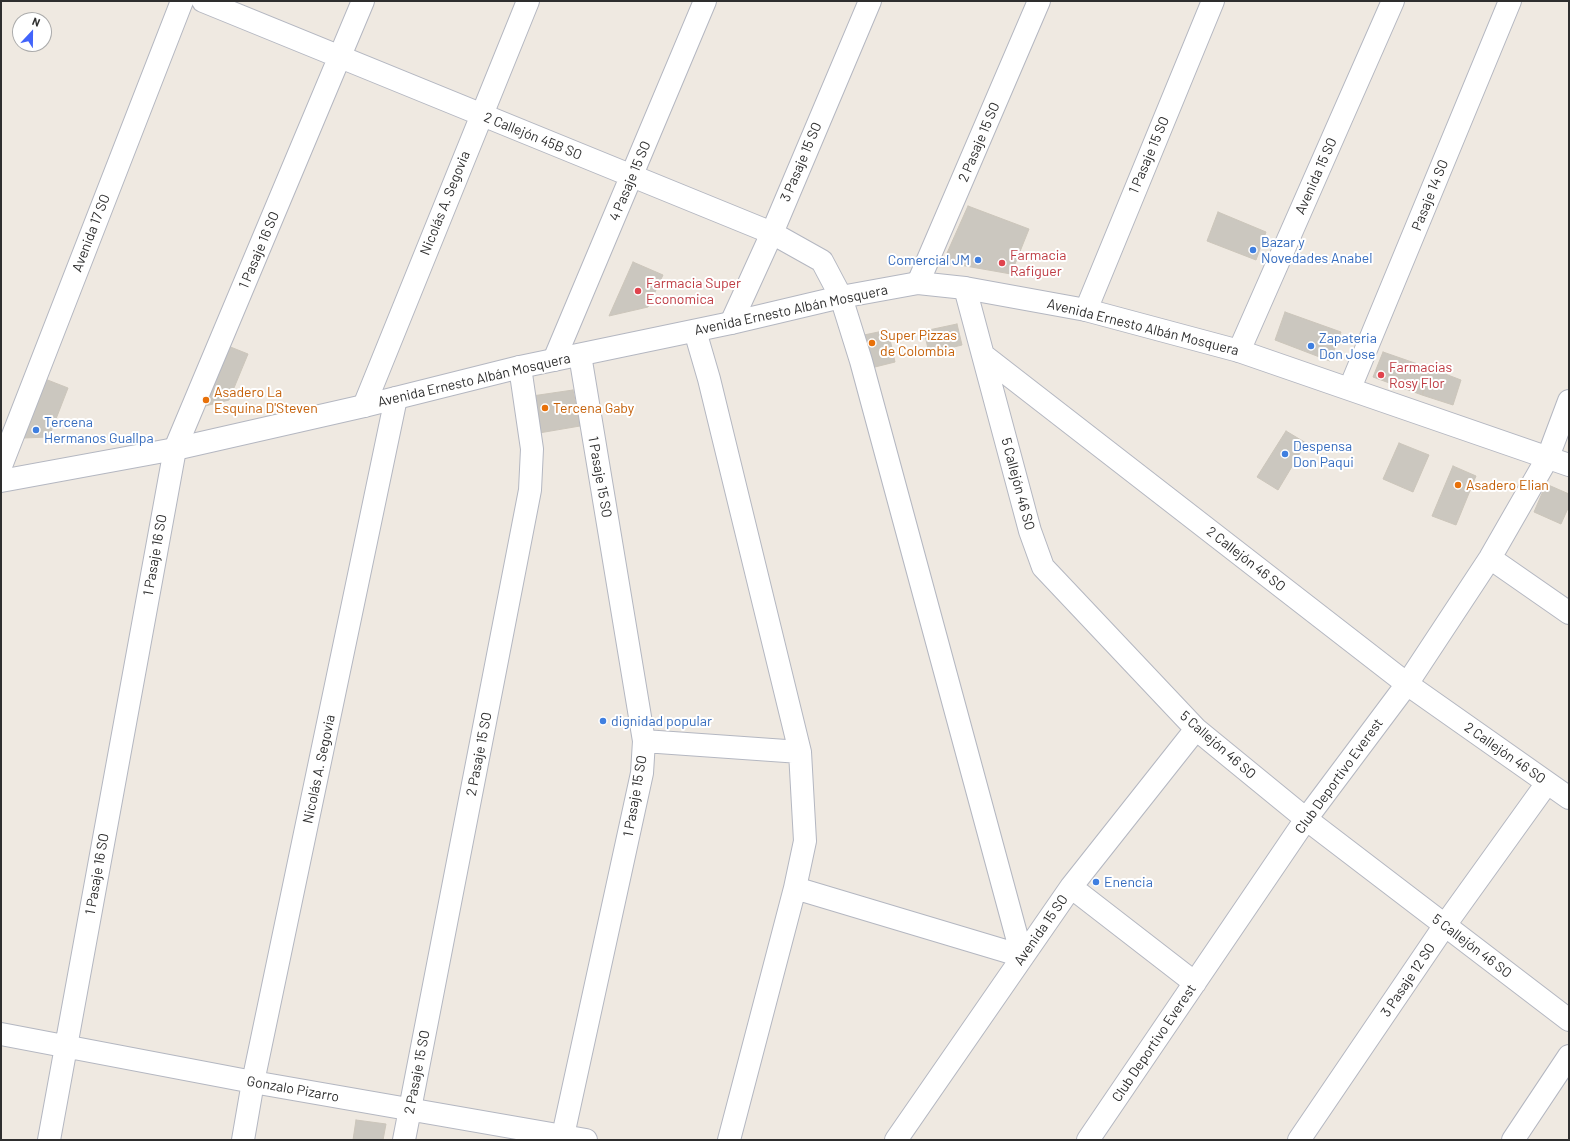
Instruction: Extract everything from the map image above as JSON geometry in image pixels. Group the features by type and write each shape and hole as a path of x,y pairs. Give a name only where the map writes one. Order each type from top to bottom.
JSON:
{"street":[{"name":"Avenida 17 SO","path":"1,466 182,1"},
{"name":"2 Callejón 45B SO","path":"203,1 772,233 822,261 841,297 867,384 1022,956"},
{"name":"1 Pasaje 16 SO","path":"49,1140 175,449 364,1"},
{"name":"Nicolás A. Segovia","path":"364,406 480,115 528,1"},
{"name":"4 Pasaje 15 SO","path":"554,360 705,1"},
{"name":"3 Pasaje 15 SO","path":"731,323 772,233 870,1"},
{"name":"2 Pasaje 15 SO","path":"918,283 1039,1"},
{"name":"1 Pasaje 15 SO","path":"1086,310 1213,1"},
{"name":"Avenida 15 SO","path":"1239,351 1393,1"},
{"name":"Pasaje 14 SO","path":"1350,388 1510,1"},
{"name":"Avenida Ernesto Albán Mosquera","path":"1,481 175,449 364,406 520,367 695,331 841,297 918,283 965,288 1086,310 1239,351 1350,388 1569,465"},
{"path":"965,288 983,355"},
{"path":"695,331 709,379 800,752 805,841 795,888 729,1140"},
{"name":"1 Pasaje 15 SO","path":"562,1138 642,773 644,740 580,355"},
{"name":"2 Callejón 46 SO","path":"983,355 1407,684 1569,798"},
{"name":"5 Callejón 46 SO","path":"983,355 1030,531 1043,567 1196,729 1306,819 1569,1020"},
{"name":"2 Pasaje 15 SO","path":"404,1140 530,490 532,449 520,367"},
{"name":"Nicolás A. Segovia","path":"243,1140 253,1082 396,398"},
{"name":"Club Deportivo Everest","path":"1088,1140 1306,819 1407,684 1490,558 1548,457 1569,401"},
{"path":"1490,558 1569,613"},
{"name":"Avenida 15 SO","path":"896,1140 1022,956 1071,888 1196,729"},
{"path":"644,740 800,752"},
{"name":"3 Pasaje 12 SO","path":"1299,1140 1445,925 1547,783"},
{"path":"795,888 1022,956"},
{"path":"1071,888 1195,983"},
{"name":"Gonzalo Pizarro","path":"1,1034 253,1082 409,1109 562,1138 586,1140"},
{"path":"1513,1140 1569,1056"}],"building":[{"path":"968,206 1029,229 1011,274 943,262"},
{"path":"1218,212 1266,232 1256,260 1207,241"},
{"name":"Farmacia Super Economica","path":"633,262 663,275 648,307 609,316"},
{"path":"1285,312 1341,332 1330,361 1275,340"},
{"path":"957,324 962,345 929,353 924,331"},
{"path":"888,330 895,362 871,368 864,335"},
{"path":"223,344 248,354 229,400 197,408"},
{"path":"1383,352 1432,369 1422,395 1373,377"},
{"path":"1432,369 1461,380 1453,405 1422,395"},
{"path":"45,379 68,388 49,437 23,438"},
{"path":"573,390 580,426 539,433 532,396"},
{"path":"1286,431 1306,443 1278,490 1257,477"},
{"path":"1399,443 1429,455 1413,492 1383,479"},
{"path":"1453,466 1476,476 1456,525 1432,516"},
{"path":"1546,484 1569,494 1569,506 1561,524 1534,512"},
{"path":"356,1120 386,1124 383,1140 353,1140"}],"place":[{"name":"Bazar y Novedades Anabel","path":"1253,250"},
{"name":"Comercial JM","path":"978,260"},
{"name":"Farmacia Rafiguer","path":"1002,263"},
{"name":"Farmacia Super Economica","path":"638,291"},
{"name":"Super Pizzas de Colombia","path":"872,343"},
{"name":"Zapateria Don Jose","path":"1311,346"},
{"name":"Farmacias Rosy Flor","path":"1381,375"},
{"name":"Asadero La Esquina D'Steven","path":"206,400"},
{"name":"Tercena Gaby","path":"545,408"},
{"name":"Tercena Hermanos Guallpa","path":"36,430"},
{"name":"Despensa Don Paqui","path":"1285,454"},
{"name":"Asadero Elian","path":"1458,485"},
{"name":"dignidad popular","path":"603,721"},
{"name":"Enencia","path":"1096,882"}]}
